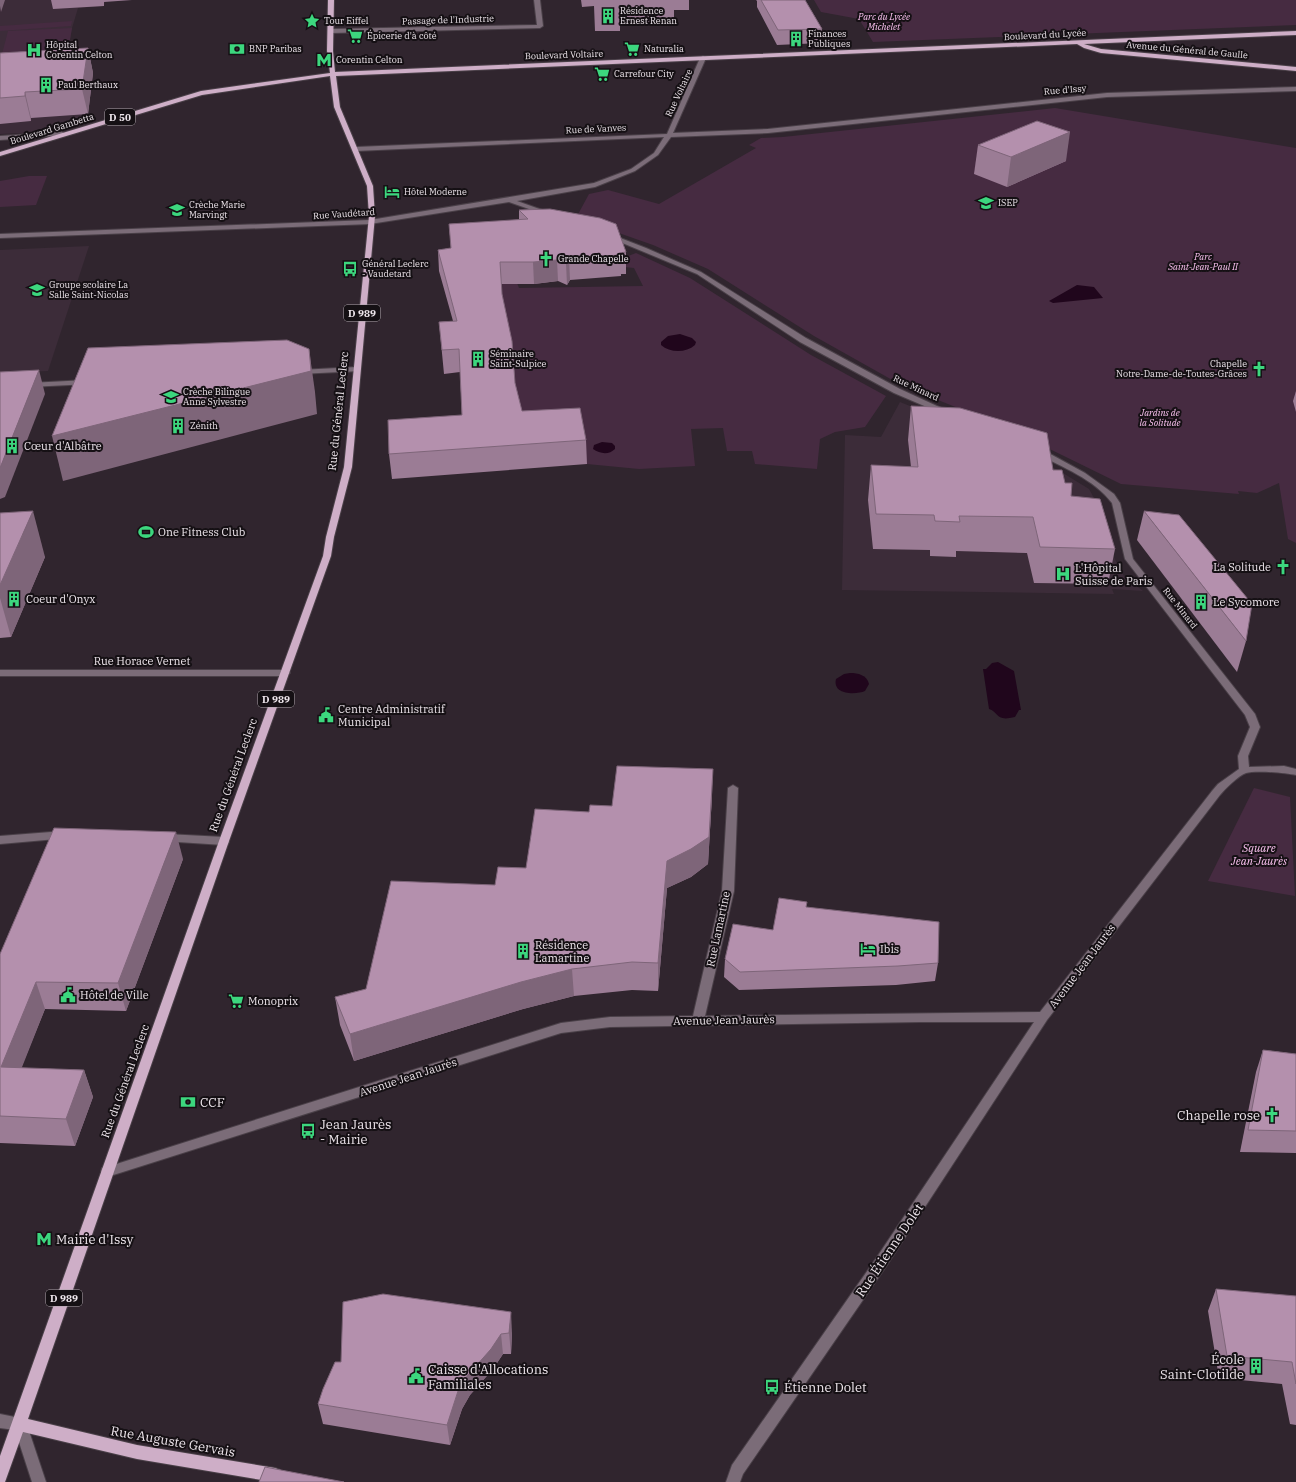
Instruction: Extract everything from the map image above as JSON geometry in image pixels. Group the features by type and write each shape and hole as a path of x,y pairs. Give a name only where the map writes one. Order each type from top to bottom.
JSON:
{"main road":[{"name":"D 989","path":"331,0 330,51 333,74"},
{"name":"Boulevard du Lycée","path":"795,54 1296,33"},
{"name":"Avenue du Général de Gaulle","path":"1077,42 1086,48 1101,51 1296,69"},
{"name":"Boulevard Voltaire","path":"333,74 795,54"},
{"name":"Boulevard Gambetta","path":"0,154 178,99 225,89 333,74"},
{"name":"Rue du Général Leclerc","path":"20,1424 224,841 327,556 330,537 348,467 370,222 372,216 370,186 356,149 337,107 333,74"},
{"name":"D 989","path":"0,1477 20,1424"},
{"name":"Rue Auguste Gervais","path":"20,1424 137,1452 290,1477"}],"street":[{"name":"Passage de l'Industrie","path":"331,32 540,26 537,0"},
{"name":"Rue Voltaire","path":"669,135 703,58"},
{"name":"Rue d'Issy","path":"837,124 1107,95 1296,89"},
{"name":"Rue de Vanves","path":"356,149 768,131 837,124"},
{"path":"0,138 62,134"},
{"name":"Rue Vaudétard","path":"0,236 370,222 595,185 633,170 656,154 669,135"},
{"path":"509,200 556,217"},
{"name":"Rue Minard","path":"599,232 644,249 699,273 803,340 897,391 953,415"},
{"path":"288,373 357,369"},
{"path":"23,385 93,382"},
{"name":"Rue Minard","path":"1030,447 1099,486 1113,496 1129,558 1250,714 1255,727 1243,756 1244,770"},
{"name":"Rue Horace Vernet","path":"0,673 285,673"},
{"path":"1244,770 1284,769 1296,772"},
{"name":"Avenue Jean Jaurès","path":"107,1172 561,1028 610,1022 920,1017 1043,1017 1216,793 1222,786 1244,770"},
{"name":"Rue Lamartine","path":"698,1021 728,891 733,788"},
{"path":"0,840 60,834 75,835"},
{"path":"152,838 224,841"},
{"name":"Rue Étienne Dolet","path":"733,1482 737,1470 886,1254 1043,1017"},
{"path":"0,1421 20,1424 39,1482"}],"shaded area":[{"name":"Hôpital Corentin Celton","path":"0,0 105,0 104,6 78,8 72,28 64,74 93,73 87,117 41,132 0,134"},
{"name":"Groupe scolaire La Salle Saint-Nicolas","path":"89,246 48,371 0,373 0,250"},
{"path":"1077,285 1094,287 1103,298 1053,303 1049,301"},
{"path":"680,334 692,338 696,342 695,345 687,350 673,351 661,345 661,342 668,336"},
{"name":"L'Hôpital Suisse de Paris","path":"900,402 1004,444 1058,470 1089,489 1094,498 1109,548 1124,576 1143,591 1112,589 1114,594 842,590 845,435 881,437"},
{"path":"602,442 612,443 615,446 615,449 604,453 593,449 594,445"},
{"path":"998,662 1014,671 1021,710 1019,710 1015,717 1004,718 998,716 989,709 983,669 986,669 992,663"},
{"path":"844,674 859,674 866,678 869,684 865,691 851,693 841,691 838,688 836,679"}],"green space":[{"name":"Parc du Lycée Michelet","path":"814,0 1296,0 1296,25 873,42 859,19 821,12"},
{"path":"72,21 71,26 0,31 0,26"},
{"path":"72,28 64,75 1,58 8,31"},
{"path":"1055,108 1296,148 1296,543 1288,539 1279,483 1257,493 1238,491 1239,494 1121,484 1003,426 903,386 814,336 708,269 653,245 576,218 589,194 608,190 659,204 756,148 749,145 761,138 783,137"},
{"path":"29,176 47,176 36,205 0,207 0,181"},
{"path":"636,253 690,278 811,355 886,396 865,427 835,432 820,439 817,469 755,464 752,451 727,451 723,428 691,429 695,466 639,469 587,464 580,431 514,435 510,371 515,370 510,342 491,280 515,278 519,288 643,286 634,268 605,265"},
{"name":"Square Jean-Jaurès","path":"1254,788 1290,797 1295,896 1208,881"}],"building":[{"path":"761,0 805,0 822,29 778,30"},
{"path":"88,48 82,89 25,92 25,96 0,98 0,53"},
{"path":"1037,121 1070,132 1011,157 978,145"},
{"path":"550,209 600,218 616,224 626,252 620,253 621,255 569,258 566,263 557,260 500,262 502,294 512,341 515,383 522,411 580,408 586,440 389,454 388,420 462,415 459,349 442,350 439,322 457,321 438,250 451,248 449,224 528,219 519,210"},
{"path":"287,340 309,349 311,371 52,436 88,348"},
{"path":"39,370 0,468 0,372"},
{"path":"911,406 960,408 1047,433 1053,470 1062,470 1065,483 1072,483 1071,496 1100,499 1115,549 1040,547 1033,517 959,516 960,522 935,521 934,515 876,514 871,465 918,467"},
{"path":"33,511 0,585 0,513"},
{"path":"1144,511 1179,515 1252,604 1246,641"},
{"name":"Résidence Lamartine","path":"617,766 713,769 709,837 691,849 667,861 658,963 632,962 572,969 521,982 350,1034 335,997 366,989 391,881 495,885 498,867 526,868 535,809 589,812 590,805 612,806"},
{"path":"54,828 176,832 118,983 36,982 1,1067 84,1070 66,1119 0,1116 0,954"},
{"path":"779,898 807,902 806,907 939,922 938,963 740,972 725,959 733,924 773,930"},
{"name":"Chapelle rose","path":"1263,1050 1296,1054 1296,1131 1248,1130"},
{"path":"1216,1289 1296,1296 1296,1384 1292,1362 1227,1356"},
{"name":"Caisse d'Allocations Familiales","path":"383,1294 511,1312 509,1333 501,1334 491,1349 468,1375 459,1388 447,1425 318,1404 335,1362 341,1362 343,1302"},
{"path":"265,1467 344,1482 259,1482"}],"place":[{"name":"Résidence Ernest Renan","path":"608,16"},
{"name":"Tour Eiffel","path":"312,21"},
{"name":"Épicerie d'à côté","path":"355,36"},
{"name":"Finances Publiques","path":"796,39"},
{"name":"BNP Paribas","path":"237,49"},
{"name":"Naturalia","path":"632,49"},
{"name":"Hôpital Corentin Celton","path":"34,50"},
{"name":"Corentin Celton","path":"324,60"},
{"name":"Carrefour City","path":"602,74"},
{"name":"Paul Berthaux","path":"46,85"},
{"name":"Hôtel Moderne","path":"392,192"},
{"name":"ISEP","path":"986,203"},
{"name":"Crèche Marie Marvingt","path":"177,210"},
{"name":"Grande Chapelle","path":"546,259"},
{"name":"Général Leclerc - Vaudetard","path":"350,269"},
{"name":"Groupe scolaire La Salle Saint-Nicolas","path":"37,290"},
{"name":"Séminaire Saint-Sulpice","path":"478,359"},
{"name":"Chapelle Notre-Dame-de-Toutes-Grâces","path":"1259,369"},
{"name":"Crèche Bilingue Anne Sylvestre","path":"171,397"},
{"name":"Zénith","path":"178,426"},
{"name":"Cœur d'Albâtre","path":"12,446"},
{"name":"One Fitness Club","path":"146,532"},
{"name":"La Solitude","path":"1283,567"},
{"name":"L'Hôpital Suisse de Paris","path":"1063,574"},
{"name":"Coeur d'Onyx","path":"14,599"},
{"name":"Le Sycomore","path":"1201,602"},
{"name":"Centre Administratif Municipal","path":"326,715"},
{"name":"Ibis","path":"868,949"},
{"name":"Résidence Lamartine","path":"523,951"},
{"name":"Hôtel de Ville","path":"68,995"},
{"name":"Monoprix","path":"236,1001"},
{"name":"CCF","path":"188,1102"},
{"name":"Chapelle rose","path":"1272,1115"},
{"name":"Jean Jaurès - Mairie","path":"308,1131"},
{"name":"Mairie d'Issy","path":"44,1239"},
{"name":"École Saint-Clotilde","path":"1256,1366"},
{"name":"Caisse d'Allocations Familiales","path":"416,1376"},
{"name":"Étienne Dolet","path":"772,1387"}],"park label":[{"name":"Parc Saint-Jean-Paul II","path":"1203,262"},
{"name":"Jardins de la Solitude","path":"1160,418"}]}
